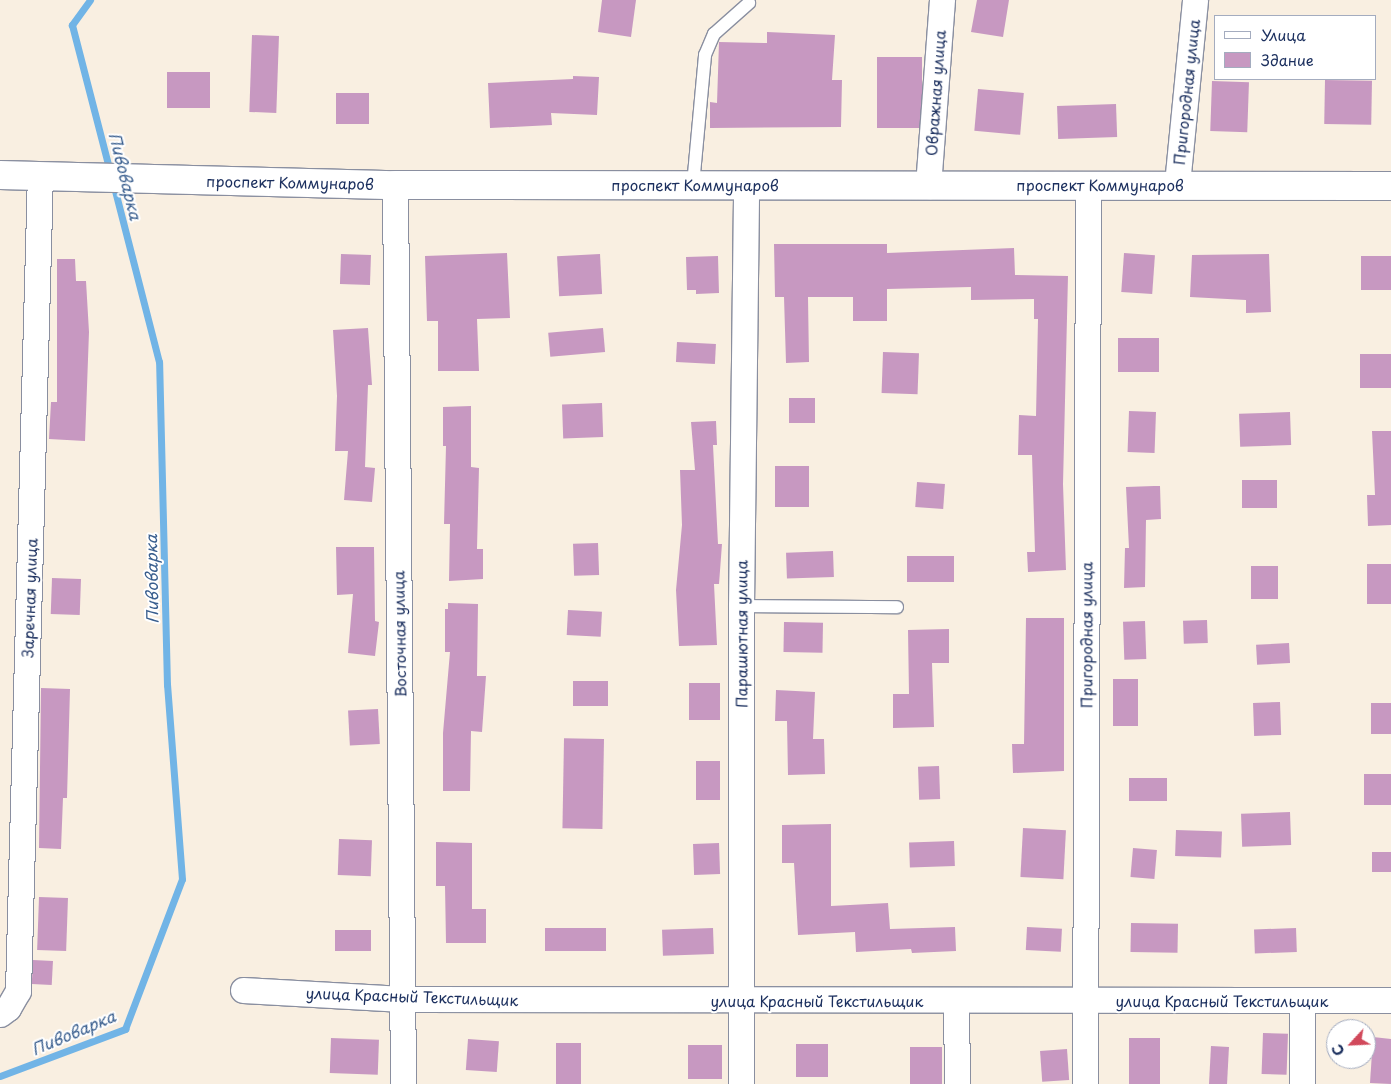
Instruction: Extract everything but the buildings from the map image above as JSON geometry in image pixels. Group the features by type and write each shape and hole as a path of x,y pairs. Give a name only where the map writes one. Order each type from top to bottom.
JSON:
{"street":[{"name":"Овражная улица","path":"928,186 942,0"},
{"name":"Пригородная улица","path":"1177,184 1195,0"},
{"name":"проспект Коммунаров","path":"0,175 395,185 928,186 1177,184 1391,186"},
{"name":"Заречная улица","path":"0,1014 8,1008 18,991 40,175"},
{"name":"Восточная улица","path":"395,185 403,1084"},
{"name":"Парашютная улица","path":"741,1084 741,606 746,185"},
{"name":"Пригородная улица","path":"1085,1084 1088,185"},
{"name":"улица Красный Текстильщик","path":"243,990 402,999 1084,1002 1391,1000"},
{"path":"956,1001 957,1084"},
{"path":"1302,1001 1302,1084"}],"lane":[{"path":"693,185 704,55 714,34 749,3"},
{"path":"741,606 897,607"}],"waterway":[{"name":"Пивоварка","path":"90,0 72,25 110,172"},
{"name":"Пивоварка","path":"0,1076 125,1029 182,879 167,685 159,362 113,183"}]}
